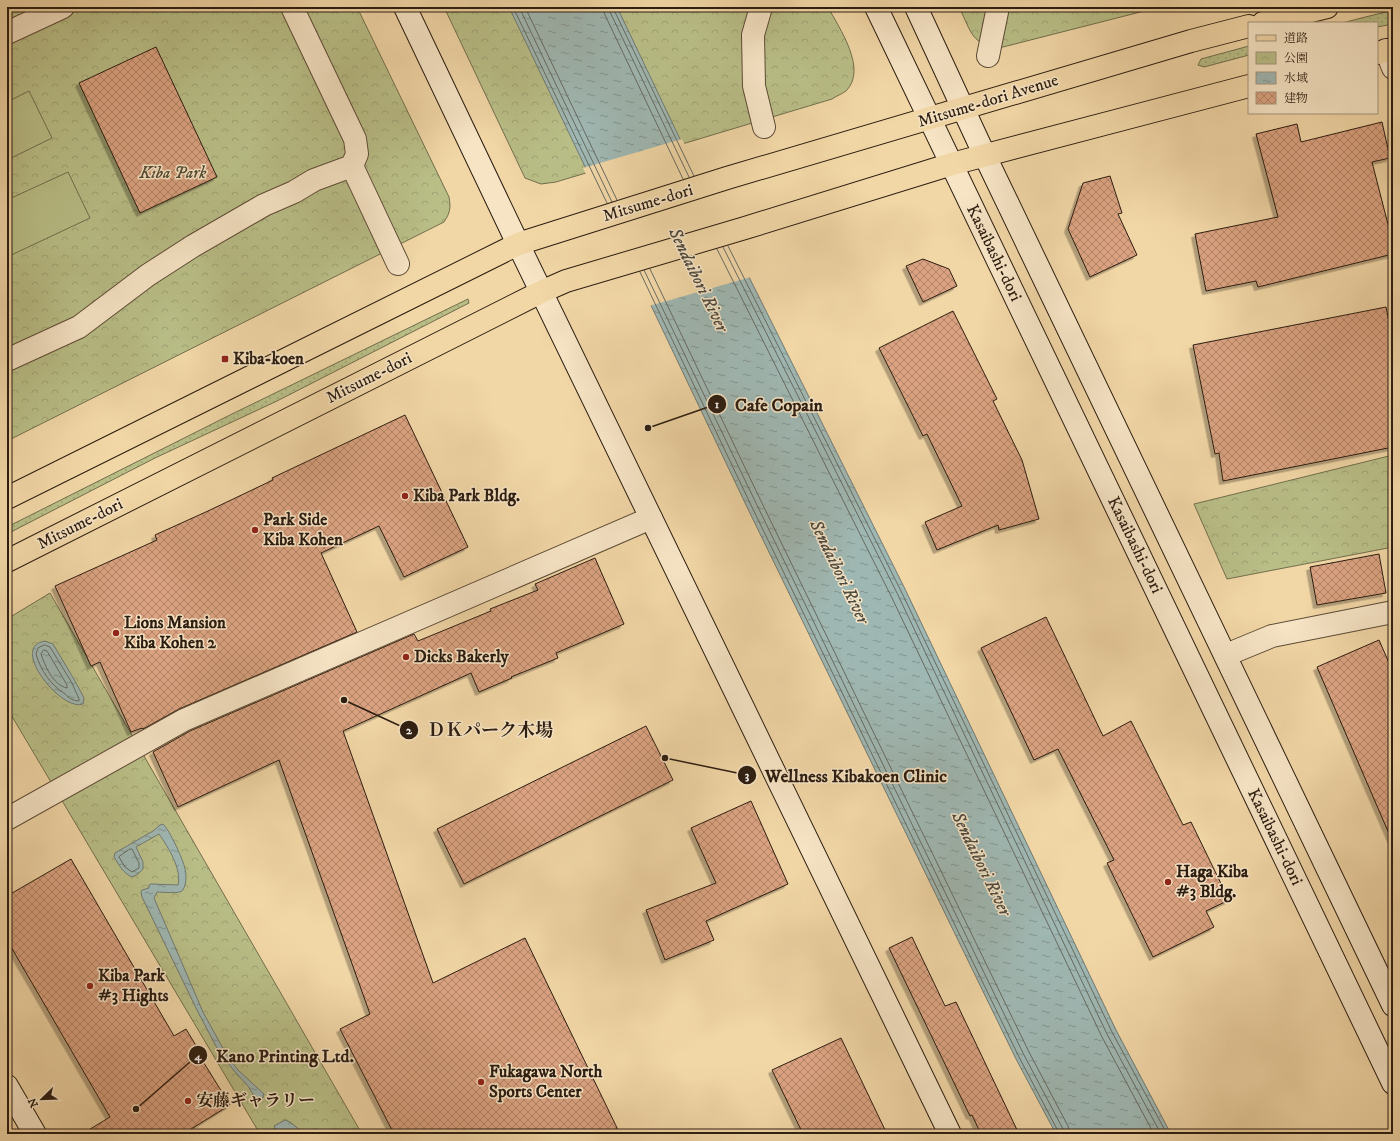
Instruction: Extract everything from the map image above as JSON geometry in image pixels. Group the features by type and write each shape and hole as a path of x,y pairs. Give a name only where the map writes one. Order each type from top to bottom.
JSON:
{"main road":[{"path":"1267,22 1327,7"},
{"name":"Mitsume-dori Avenue","path":"727,178 1191,41 1248,26"},
{"path":"952,164 1248,86"},
{"name":"Mitsume-dori","path":"7,561 541,292 566,281 745,228 952,164"},
{"name":"Mitsume-dori","path":"7,498 518,244 727,178"}],"street":[{"path":"7,33 63,7"},
{"path":"7,360 79,327 148,275 193,246 264,205 294,192 314,180 352,166 357,154 355,139 292,7"},
{"path":"405,7 541,292 950,1134"},
{"path":"761,7 753,35 754,86 764,127"},
{"name":"Kasaibashi-dori","path":"876,7 1393,1083"},
{"name":"Kasaibashi-dori","path":"916,7 1393,1005"},
{"path":"988,56 998,7"},
{"path":"352,166 398,264"},
{"path":"7,819 184,720 651,518"},
{"path":"1226,655 1272,636 1393,612"},
{"path":"7,1086 35,1134"}],"green space":[{"name":"Kiba Park","path":"7,7 357,7 449,197 450,210 448,216 444,222 7,441"},
{"path":"444,7 828,7 849,49 853,60 854,72 852,82 846,91 832,99 556,182 541,184 525,178"},
{"path":"959,7 1160,7 1003,47 992,46 978,41 970,31"},
{"path":"1393,10 1393,24 1378,27 1378,22 1346,22"},
{"path":"1248,46 1248,55 1204,67 1198,65 1201,59"},
{"path":"29,91 52,138 7,160 7,102"},
{"path":"68,172 90,218 7,257 7,200"},
{"path":"468,299 469,303 277,401 155,458 7,534 7,527 232,414"},
{"path":"1393,455 1393,547 1227,579 1194,504"},
{"path":"50,593 362,1134 260,1134 7,708 7,619"}],"water":[{"name":"Sendaibori River","path":"509,7 617,7 680,139 905,589 1116,1030 1171,1134 1056,1134 1016,1059 746,505"},
{"path":"45,641 53,644 84,698 83,704 75,704 67,701 49,686 41,676 36,667 33,657 33,650 36,645"},
{"path":"163,824 173,839 182,859 186,872 186,881 182,891 174,893 157,892 154,898 203,1012 226,1054 238,1070 264,1094 263,1098 260,1099 254,1096 248,1086 218,1050 142,897 142,890 149,888 149,885 151,884 178,885 179,879 176,865 166,845 159,834 136,847 143,862 143,869 132,877 124,871 114,857 115,853"},
{"path":"285,1120 290,1122 305,1134 278,1134 274,1126"}],"pier":[{"path":"682,139 751,277 649,306 583,168"}],"building":[{"path":"156,47 217,177 140,213 79,83"},
{"path":"1382,122 1390,158 1372,162 1393,244 1393,254 1258,287 1256,281 1206,291 1195,234 1278,217 1256,134 1297,124 1301,142"},
{"path":"1110,176 1122,213 1118,214 1137,255 1090,277 1068,229 1083,183"},
{"path":"923,259 949,269 957,286 923,302 906,266"},
{"path":"1386,307 1393,342 1393,447 1223,481 1219,453 1215,454 1193,345"},
{"path":"953,311 997,399 993,401 1022,460 1039,519 999,530 998,525 937,550 925,522 962,506 927,434 923,436 879,348"},
{"path":"405,415 468,547 404,577 379,526 321,553 357,632 179,709 143,729 142,728 131,732 100,662 91,666 55,586 157,540 155,535 273,480 272,478"},
{"path":"1379,554 1386,593 1317,605 1310,567"},
{"path":"595,558 624,624 556,653 558,658 479,692 471,673 343,731 433,983 525,938 620,1134 394,1134 340,1029 370,1014 279,760 178,807 153,752 190,731 414,634 418,641 491,611 490,609 538,590 535,584"},
{"path":"1046,617 1103,736 1131,721 1183,825 1191,822 1229,900 1206,911 1214,927 1153,957 1107,863 1114,860 1058,749 1034,760 981,648"},
{"path":"1379,640 1393,672 1393,843 1317,667"},
{"path":"646,726 673,780 464,884 437,829"},
{"path":"751,801 788,884 706,921 714,940 665,960 646,910 716,883 691,828"},
{"name":"Kiba Park #3 Hights","path":"71,859 174,1036 186,1029 201,1054 199,1055 230,1105 183,1134 82,1134 110,1117 7,940 7,896"},
{"path":"912,937 945,1006 956,1002 1019,1134 981,1134 972,1115 970,1116 889,948"},
{"path":"841,1038 887,1134 803,1134 772,1070"}],"place":[{"name":"Kiba-koen","path":"225,359"},
{"name":"Cafe Copain","path":"648,428"},
{"name":"Kiba Park Bldg.","path":"405,496"},
{"name":"Park Side Kiba Kohen","path":"255,530"},
{"name":"Lions Mansion Kiba Kohen 2","path":"116,633"},
{"name":"Dicks Bakerly","path":"406,657"},
{"name":"ＤＫパーク木場","path":"344,700"},
{"name":"Wellness Kibakoen Clinic","path":"665,758"},
{"name":"Haga Kiba #3 Bldg.","path":"1168,882"},
{"name":"Kiba Park #3 Hights","path":"90,986"},
{"name":"Fukagawa North Sports Center","path":"481,1082"},
{"name":"安藤ギャラリー","path":"188,1101"},
{"name":"Kano Printing Ltd.","path":"136,1109"}]}
